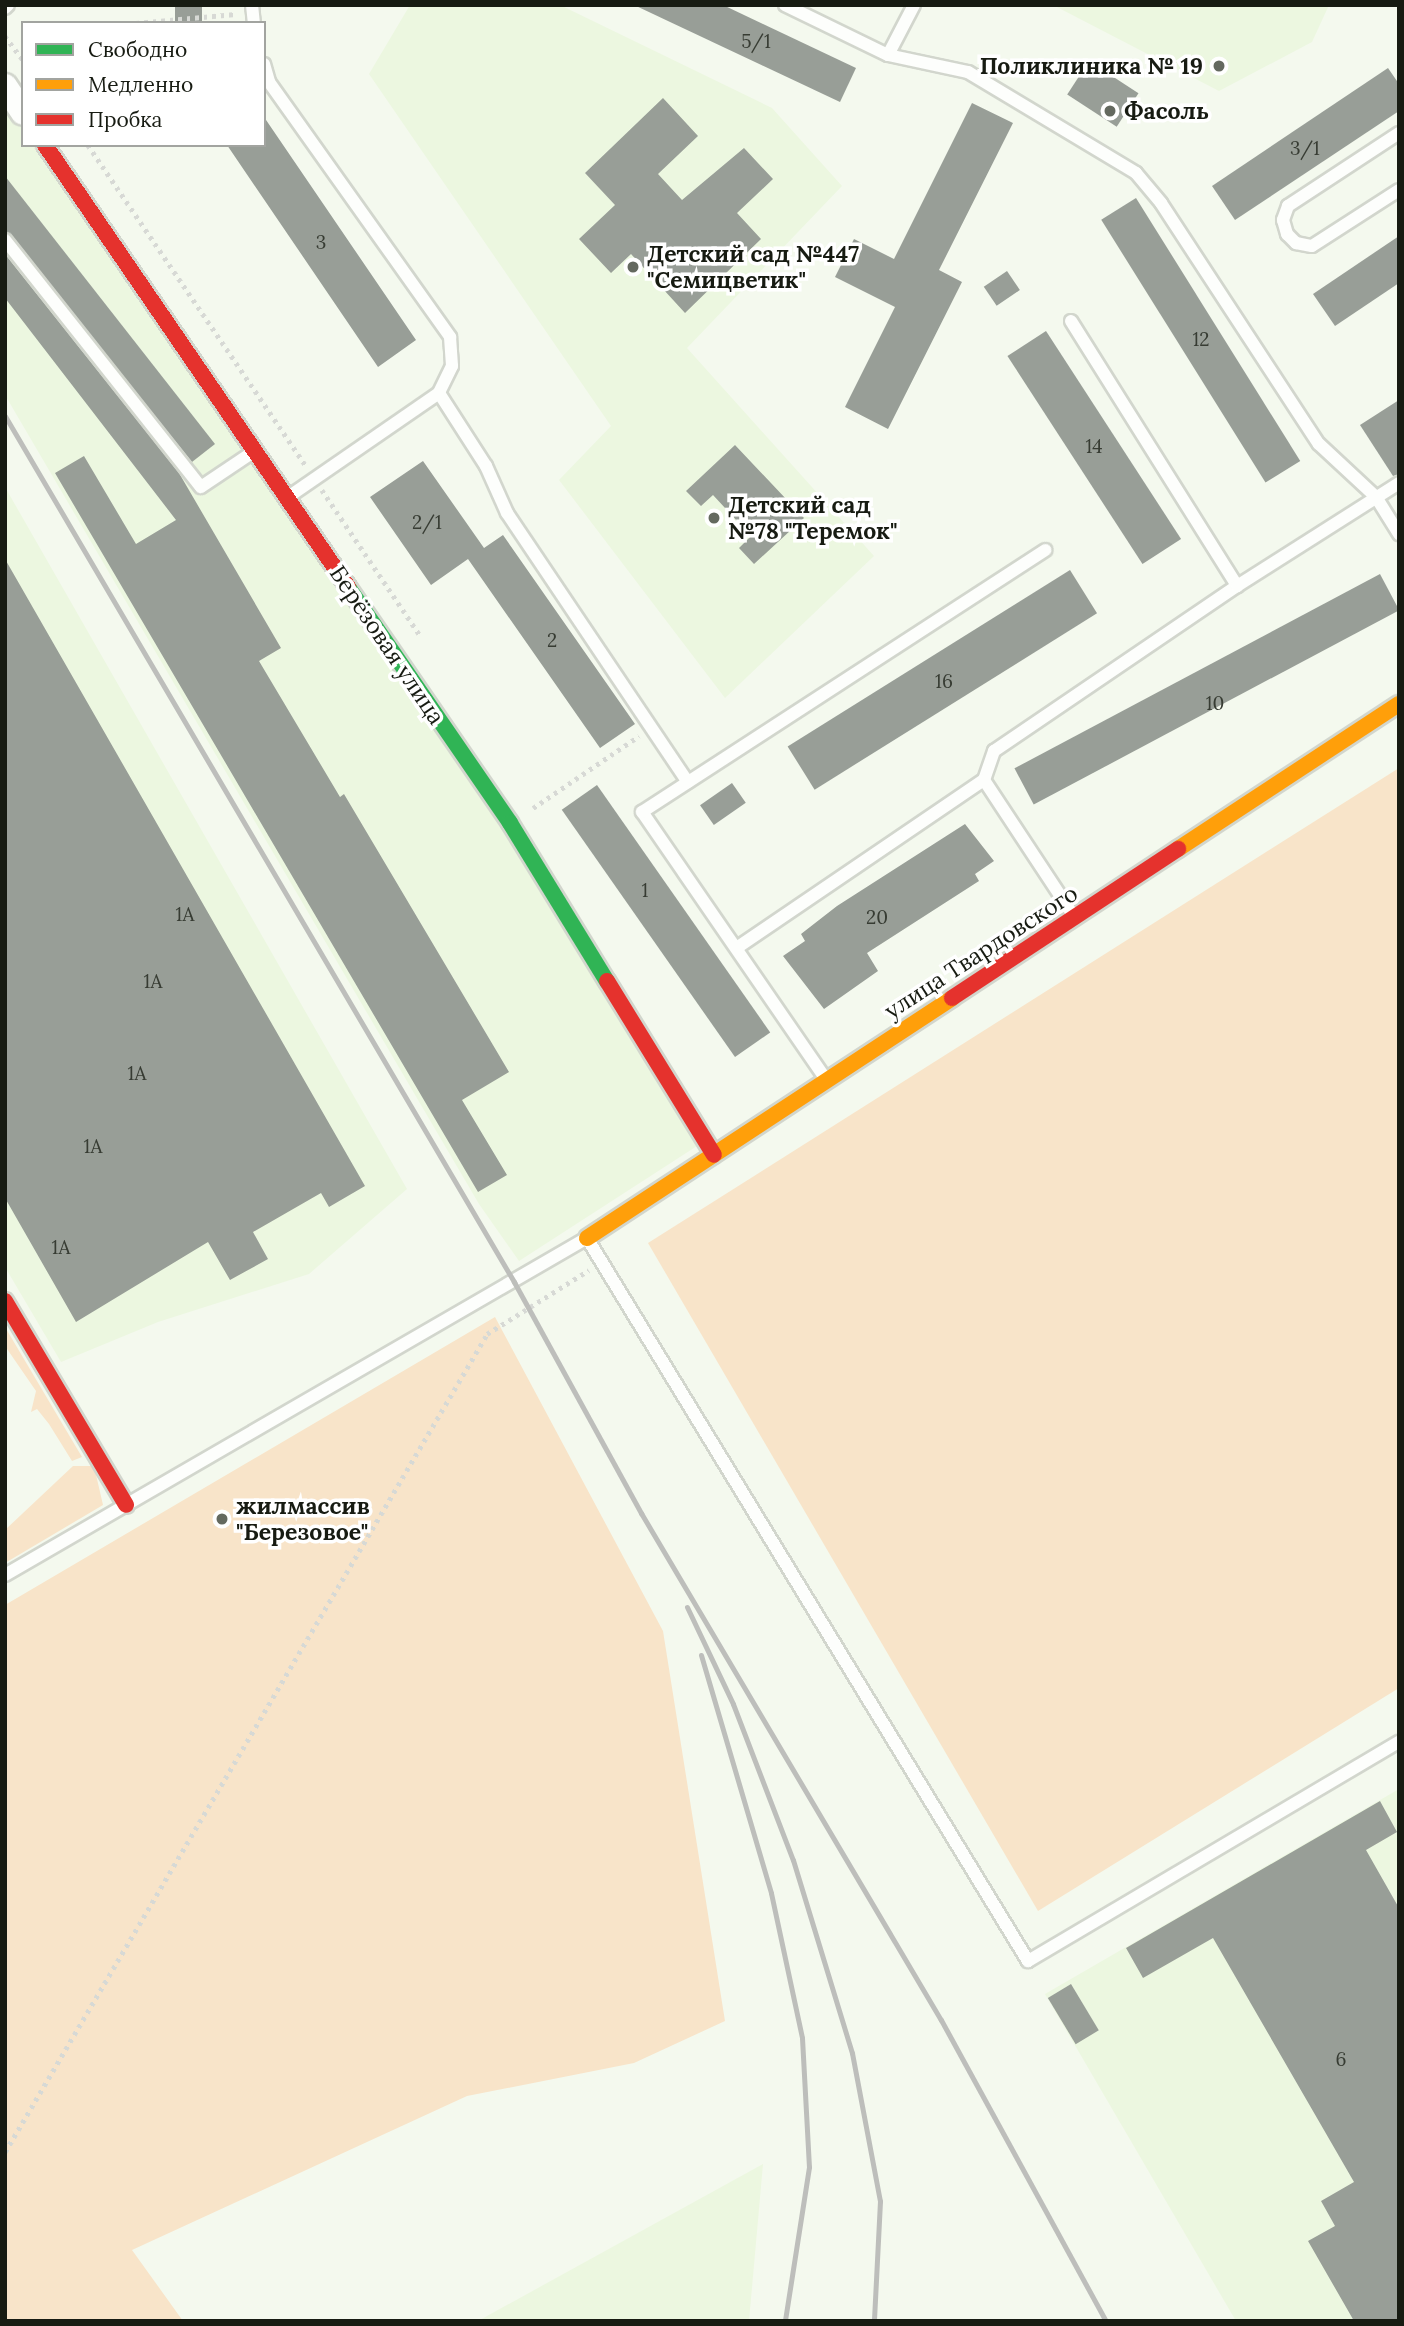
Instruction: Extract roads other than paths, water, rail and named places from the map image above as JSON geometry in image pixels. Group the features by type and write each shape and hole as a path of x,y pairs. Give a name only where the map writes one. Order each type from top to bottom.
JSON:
{"street":[{"path":"5,86 21,110"},
{"name":"Берёзовая улица","path":"46,147 510,823 714,1155"},
{"name":"улица Твардовского","path":"587,1238 1399,704"},
{"path":"5,1301 126,1505"}],"lane":[{"path":"785,5 888,55 968,72 1136,173 1161,203 1319,444 1376,497 1399,534"},
{"path":"888,55 914,5"},
{"path":"266,72 269,82 450,337 452,366 439,393 287,498"},
{"path":"1399,133 1288,206 1283,220 1287,234 1296,243 1312,246 1399,190"},
{"path":"5,240 201,487 255,451"},
{"path":"1071,321 1237,586"},
{"path":"439,393 486,466 507,513 688,782"},
{"path":"738,947 984,780 994,751 1237,586 1399,483"},
{"path":"826,1081 738,947 726,939 642,812 1045,550"},
{"path":"984,780 1074,918"},
{"path":"5,1575 587,1238 1028,1961 1399,1742"}],"railway":[{"path":"5,416 514,1282 641,1513 941,2020 1106,2321"},
{"path":"687,1607 733,1704 793,1860 852,2053 880,2201 874,2321"},
{"path":"701,1655 771,1893 802,2038 809,2167 785,2321"}],"place":[{"name":"Поликлиника № 19","path":"1219,66"},
{"name":"Фасоль","path":"1110,111"},
{"name":"Детский сад №447 \"Семицветик\"","path":"633,267"},
{"name":"Детский сад №78 \"Теремок\"","path":"714,518"},
{"name":"жилмассив \"Березовое\"","path":"222,1519"}]}
